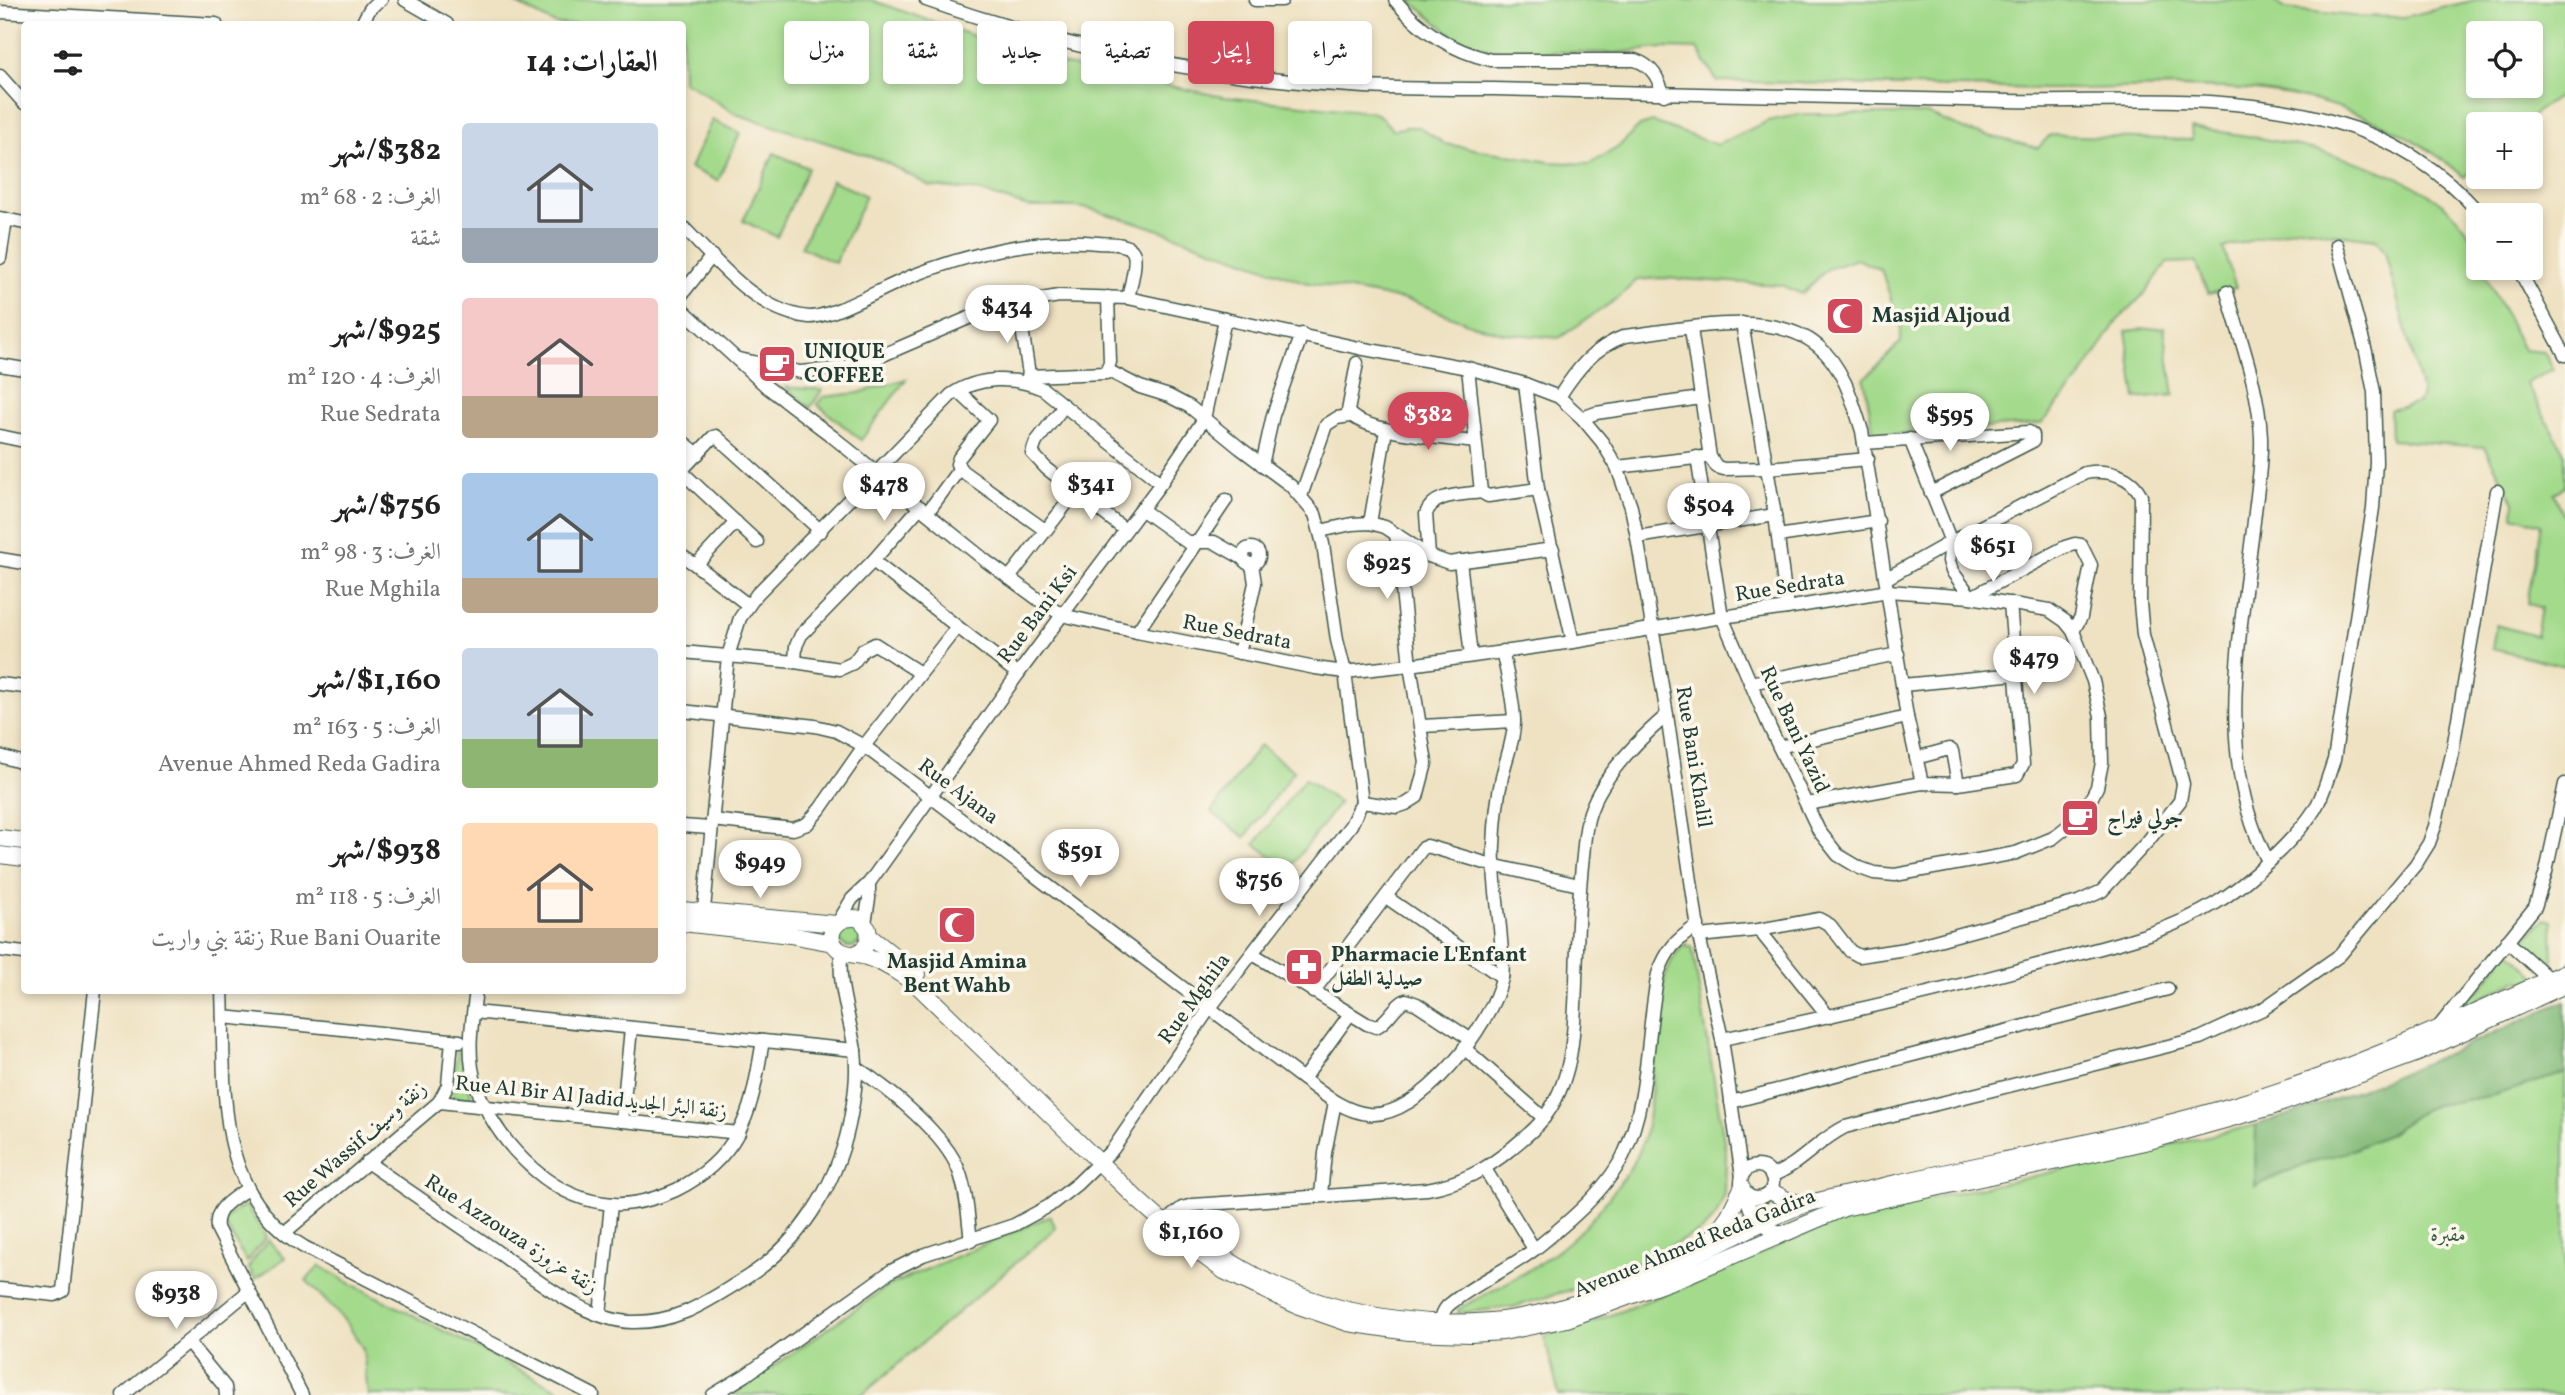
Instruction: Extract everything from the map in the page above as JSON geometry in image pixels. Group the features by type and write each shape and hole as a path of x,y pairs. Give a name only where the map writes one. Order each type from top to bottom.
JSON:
{"main road":[{"path":"0,838 21,841"},
{"path":"0,855 21,858"},
{"name":"Avenue Ahmed Reda Gadira","path":"686,912 703,918 843,949 871,958 917,985 1104,1159 1219,1254 1254,1275 1339,1307 1367,1314 1440,1322 1493,1321 1544,1312 1591,1297 1702,1251 1774,1225 2149,1141 2271,1107 2418,1053 2557,982 2565,972"},
{"path":"853,917 867,930 865,947 843,949 833,930 838,922 853,917"},
{"name":"Avenue Ahmed Reda Gadira","path":"686,922 703,918 838,922"},
{"name":"Avenue Ahmed Reda Gadira","path":"867,930 951,1004 1179,1237 1224,1271 1296,1305 1348,1323 1436,1334 1503,1332 1567,1318 1685,1276 1760,1243 1774,1225 1808,1204 2198,1115 2312,1080 2557,982"},
{"path":"1773,1185 1787,1200 1808,1204"},
{"path":"1702,1251 1721,1227 1743,1186"}],"street":[{"path":"363,21 368,11 381,0"},
{"path":"405,0 442,21"},
{"path":"926,0 1070,43 1221,74 1365,87 1664,95 2206,102 2263,107 2335,122 2379,138 2438,173 2469,203"},
{"path":"1255,0 1282,0"},
{"path":"1395,0 1426,30 1469,54 1491,60 1635,60 1654,72 1664,95"},
{"path":"0,12 146,21"},
{"path":"2,84 21,100"},
{"path":"0,258 3,219 21,222"},
{"path":"686,230 744,286 767,304 811,317 830,312 958,259 1010,248 1046,244 1088,242 1124,245 1134,252 1135,259 1128,298"},
{"path":"1722,1039 1968,984 2144,936 2194,916 2218,902 2268,861 2300,828 2315,808 2334,760 2373,508 2376,462 2374,392 2337,245"},
{"path":"686,289 712,256"},
{"path":"2524,280 2565,355"},
{"path":"2227,292 2259,408 2260,468 2236,676 2234,716 2243,797 2254,834 2268,861"},
{"path":"736,358 800,372 836,369 869,360 974,314 1018,302 1059,296 1108,297 1128,298 1359,348 1468,368 1559,397 1578,368 1594,352 1608,342 1625,336 1742,323 1797,332 1818,346 1840,374 1853,403 1868,459 1907,717 1922,783"},
{"path":"703,918 728,656 733,633 748,605 958,390 967,385 997,380 1029,380 1107,370 1110,362 1108,297"},
{"path":"1018,302 1029,380 1161,483"},
{"name":"Rue Sedrata","path":"686,313 767,387 877,471 1009,578 1062,615 1137,632 1345,672 1573,642 1787,608 1888,585"},
{"name":"Rue Bani Ksi","path":"838,922 852,899 869,883 1018,674 1161,483 1203,418 1225,318"},
{"path":"1742,323 1775,514 1787,608"},
{"name":"Rue Bani Yazid","path":"1691,329 1701,398 1709,527 1722,617 1819,831 1838,855 1874,873 1895,875 1918,872 2024,850 2053,838 2078,818 2097,787 2103,739 2093,681 2073,631"},
{"path":"1262,465 1273,415 1302,334"},
{"path":"1350,416 1348,411 1357,363"},
{"path":"0,365 21,368"},
{"path":"1468,368 1481,492"},
{"path":"1107,370 1140,387 1181,400 1301,496 1315,514 1345,672 1362,802 1397,807 1417,797 1426,763 1410,665 1396,534"},
{"path":"1525,384 1538,489 1573,642"},
{"path":"958,390 989,419 957,464 1045,530"},
{"name":"Rue Bani Khalil","path":"1559,397 1583,418 1602,442 1617,467 1631,507 1667,715 1699,931 1722,1039 1743,1186 1749,1210 1774,1225"},
{"path":"1583,418 1615,410 1701,398"},
{"path":"1064,406 1036,442 1032,453 1046,468 1125,530"},
{"path":"1301,496 1325,425 1338,418 1350,416 1386,430 1475,442"},
{"path":"1370,523 1386,430"},
{"path":"1864,443 2029,432 2034,437 2033,441 1931,493"},
{"path":"0,436 21,440"},
{"path":"686,467 713,437 718,438 821,531"},
{"path":"1910,439 1951,542 1949,561 1952,571 1971,597"},
{"path":"686,444 698,454"},
{"path":"1617,467 1704,457 1720,468 1767,468 1868,459"},
{"path":"795,662 796,646 801,635 923,510 960,468"},
{"path":"1440,1322 1448,1304 1534,1249 1585,1203 1622,1157 1642,1094 1658,974 1665,956 1679,938 1699,931 1759,930 1819,919 1830,925 1850,951 1859,956 1905,948 2078,902 2102,891 2180,801 2183,784 2143,635 2140,603 2141,496 2138,488 2126,478 2102,472 2085,473 1951,542 1888,585"},
{"path":"686,475 757,542"},
{"path":"1429,556 1426,514 1436,500 1481,492 1488,496 1538,489"},
{"path":"1009,578 1077,490"},
{"path":"1759,1166 1748,1168 1743,1186 1749,1196 1760,1197 1769,1192 1789,1167 1823,1140 1845,1127 2200,1038 2263,1009 2340,956 2416,864 2429,843 2452,754 2497,491"},
{"path":"1137,632 1226,500"},
{"path":"1142,509 1187,542 1214,542 1248,562 1255,583 1239,653"},
{"path":"1637,537 1775,514"},
{"path":"1778,536 1878,521"},
{"path":"696,565 736,523"},
{"path":"1320,531 1370,523 1385,527 1443,563 1553,549"},
{"path":"1888,585 2049,610 2073,631 2081,617 2091,565 2081,545 2075,544 1971,597"},
{"path":"0,559 21,562"},
{"path":"686,559 748,605"},
{"path":"873,561 1018,674"},
{"path":"1460,561 1471,656"},
{"path":"1807,804 1922,783 1958,783 2017,775 2022,770 2010,603"},
{"path":"686,826 711,824 802,828 820,809 864,746 957,627"},
{"path":"686,652 795,662 840,669 853,663 863,650 875,644 920,673"},
{"path":"1502,651 1514,721 1497,799 1492,865 1499,908 1502,977"},
{"path":"1750,683 1898,654"},
{"path":"1903,685 2015,674"},
{"path":"0,684 21,687"},
{"name":"Rue Ajana","path":"686,711 815,726 836,732 864,746 1209,1009 1335,1102 1352,1110 1367,1114 1392,1111 1431,1087 1467,1044 1490,1009 1502,977"},
{"path":"1172,1216 1182,1208 1193,1205 1427,1189 1450,1185 1485,1169 1531,1133 1544,1118 1560,1090 1570,1061 1575,1032 1579,884 1588,818 1598,796 1620,764 1641,738 1667,715"},
{"path":"1779,747 1907,717"},
{"path":"1422,726 1514,721"},
{"path":"1916,758 1951,750 1954,753 1958,783"},
{"path":"0,756 21,762"},
{"path":"2434,1032 2535,908 2546,872 2565,784"},
{"name":"Rue Mghila","path":"713,1395 746,1375 891,1271 923,1255 1014,1225 1049,1206 1104,1159 1209,1009 1351,825 1362,802"},
{"path":"1313,992 1427,846 1492,865 1579,884"},
{"path":"867,930 869,883"},
{"path":"1386,897 1502,977"},
{"path":"1759,930 1829,1017"},
{"path":"2507,941 2557,982"},
{"name":"Rue Azzouza زنقة عزوزة","path":"366,1162 528,1273 574,1303 600,1315 631,1322 679,1315 711,1301 779,1252 807,1219 837,1164 849,1129 856,1084 855,1050 840,969 843,949"},
{"path":"0,950 21,953"},
{"path":"1253,954 1376,1027 1384,1023 1400,1003 1406,1000 1417,1004 1467,1044 1544,1118"},
{"path":"1731,1101 2168,989"},
{"path":"0,1289 55,1295 63,1291 95,994"},
{"path":"222,994 228,1124 236,1160 247,1189 262,1212 304,1247 593,1395"},
{"path":"476,994 470,1042 473,1073 485,1107 511,1146 536,1170 579,1196 611,1203 654,1198 686,1185 710,1168 729,1148 739,1133 751,1101 763,1041"},
{"path":"474,1012 855,1050"},
{"path":"1303,1079 1350,1014"},
{"path":"223,1017 470,1042"},
{"path":"622,1121 631,1028"},
{"name":"Rue Wassifزنقة وسيف","path":"284,1233 439,1102 448,1085 452,1040"},
{"path":"856,1069 903,1103 953,1157 963,1187 971,1241"},
{"name":"Rue Al Bir Al Jadidزنقة البئر الجديد","path":"439,1102 739,1133"},
{"path":"1321,1195 1325,1153 1335,1102"},
{"path":"1737,1145 1747,1159 1769,1171 1773,1185 1774,1225"},
{"path":"1485,1169 1534,1249"},
{"path":"247,1189 221,1209 216,1223 302,1395"},
{"path":"600,1315 611,1203"},
{"path":"123,1395 249,1291"},
{"path":"188,1342 225,1387 226,1395"}],"green space":[{"path":"509,0 871,0 931,21 883,21 883,84 963,84 963,32 977,37 977,84 1067,84 1067,65 1081,68 1081,84 1160,84 1224,97 1371,112 1379,115 1393,130 1419,127 1445,144 1550,162 1589,164 1617,148 1640,126 1653,122 1717,145 1768,121 1802,114 1928,114 1969,131 2038,148 2050,135 2192,140 2191,128 2267,140 2362,164 2407,182 2444,205 2466,231 2466,280 2488,280 2523,350 2544,352 2553,369 2526,383 2565,454 2565,487 2554,493 2565,518 2565,666 2492,649 2496,625 2536,636 2541,608 2527,603 2541,524 2513,516 2514,502 2484,447 2391,440 2390,410 2419,403 2422,393 2385,252 2376,239 2300,227 2223,248 2236,288 2208,294 2195,262 2167,263 2144,294 2117,321 2079,380 2041,424 1874,435 1864,379 1901,342 1901,328 1881,270 1857,259 1827,269 1802,294 1781,285 1661,278 1637,280 1618,298 1559,338 1503,333 1470,324 1412,301 1304,282 1148,226 1090,209 1028,207 979,191 930,186 881,160 736,114 686,83 686,21 549,21"},
{"path":"1409,0 2272,0 2286,9 2353,16 2404,17 2475,0 2565,0 2565,92 2537,112 2466,112 2464,177 2415,141 2388,127 2331,105 2272,92 2193,87 2046,89 1717,81 1697,49 1662,48 1614,53 1502,51 1472,45 1455,37"},
{"path":"712,120 740,133 718,181 690,168"},
{"path":"774,153 808,168 777,237 743,221"},
{"path":"832,180 866,196 835,263 801,247"},
{"path":"2164,327 2174,395 2136,399 2126,331"},
{"path":"906,379 861,440 817,404 823,397 858,393"},
{"path":"786,387 822,390 810,408"},
{"path":"1260,745 1294,771 1245,837 1211,812"},
{"path":"1305,778 1339,803 1289,869 1255,844"},
{"path":"2545,919 2552,921 2553,967 2550,968 2519,944"},
{"path":"850,925 858,928 861,936 858,944 850,947 842,944 839,936 842,928"},
{"path":"1686,943 1687,947 1692,946 1726,1153 1725,1194 1716,1216 1703,1230 1600,1281 1513,1307 1458,1313 1458,1309 1524,1273 1561,1248 1596,1214 1630,1168 1639,1152 1646,1129 1664,983 1673,960"},
{"path":"2508,950 2537,977 2523,983 2520,980 2477,999 2469,1011 2459,1013 2458,1008 2467,996 2480,990"},
{"path":"2565,1001 2565,1073 2494,1095 2425,1109 2387,1135 2347,1152 2307,1163 2255,1186 2256,1125 2374,1084"},
{"path":"457,1048 467,1049 464,1064 472,1100 453,1097"},
{"name":"مقبرة","path":"2565,1073 2565,1395 1559,1395 1544,1336 1601,1319 1715,1274 1824,1225 1910,1202 2256,1125 2255,1186 2307,1163 2347,1152 2387,1135 2425,1109 2494,1095"},
{"path":"246,1205 266,1237 247,1262 224,1223 229,1215"},
{"path":"1050,1216 1056,1228 862,1395 733,1395 888,1286"},
{"path":"268,1240 285,1258 255,1279 248,1267"},
{"path":"320,1266 569,1395 368,1395 363,1349 347,1323 306,1280"}],"place":[{"name":"Masjid Aljoud","path":"1845,316"},
{"name":"UNIQUE COFFEE","path":"777,364"},
{"name":"جولي فيراج","path":"2080,818"},
{"name":"Masjid Amina Bent Wahb","path":"957,925"},
{"name":"Pharmacie L'Enfant صيدلية الطفل","path":"1304,967"}]}
